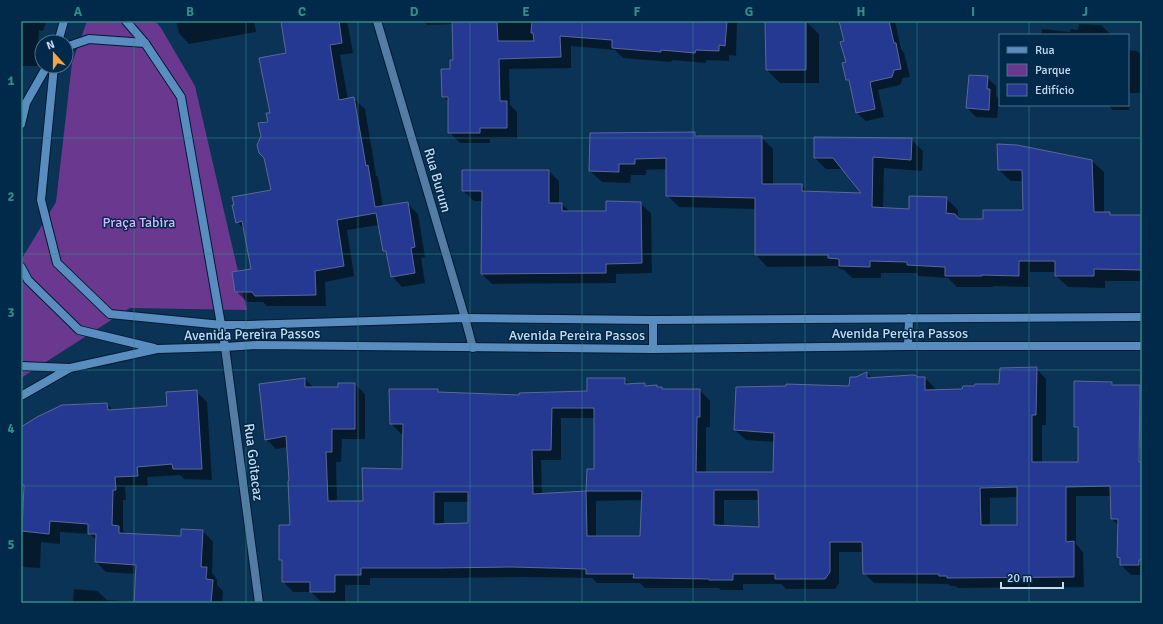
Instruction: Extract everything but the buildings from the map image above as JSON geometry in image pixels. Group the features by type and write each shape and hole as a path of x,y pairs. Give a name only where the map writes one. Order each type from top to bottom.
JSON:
{"main road":[{"path":"60,34 64,21"},
{"path":"53,74 41,200 57,263 110,314 222,325 181,97 145,43 126,21"},
{"path":"74,44 89,39 145,43"},
{"path":"21,124 26,103 42,74"},
{"path":"21,267 28,280 79,330 157,349"},
{"name":"Avenida Pereira Passos","path":"222,325 465,318 653,320 1142,317"},
{"path":"908,346 909,318"},
{"path":"653,320 653,349"},
{"name":"Rua Goitacaz","path":"222,325 226,347"},
{"name":"Avenida Pereira Passos","path":"21,396 70,368 157,349 257,345 653,349 908,346 1142,346"},
{"path":"21,366 70,368"}],"street":[{"name":"Rua Burum","path":"377,21 473,348"},
{"name":"Rua Goitacaz","path":"226,347 259,603"}],"green space":[{"name":"Praça Tabira","path":"87,21 155,21 161,28 195,86 247,310 130,308 21,378 21,260 56,202 71,74 74,74 74,57"}]}
